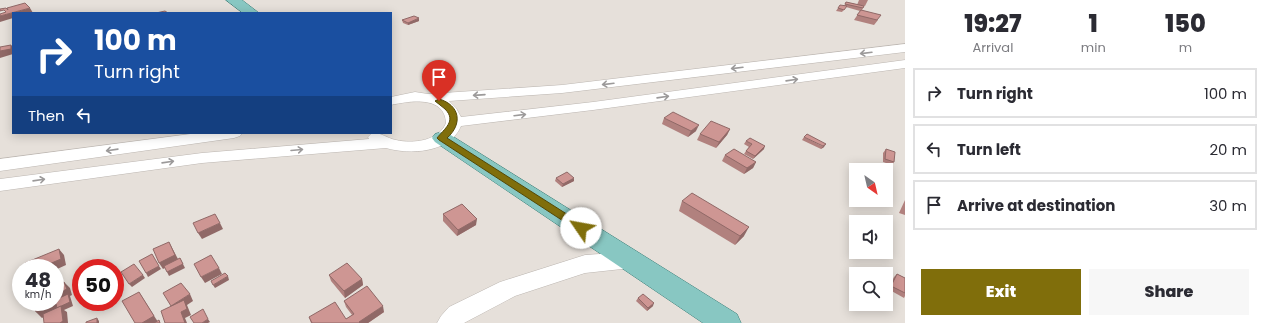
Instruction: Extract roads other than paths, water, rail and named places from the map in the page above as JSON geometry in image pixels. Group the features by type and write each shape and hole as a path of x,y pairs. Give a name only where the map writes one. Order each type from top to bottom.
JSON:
{"main road":[{"path":"233,0 251,12"},
{"path":"448,130 631,260 727,323"}],"street":[{"path":"392,100 414,97 427,98 562,89 905,48"},
{"path":"0,185 202,158 386,143 415,147 429,144 448,130 600,105 905,64"},
{"path":"427,98 439,101 453,114 448,130"},
{"path":"0,165 227,134"},
{"path":"373,134 386,143"},
{"path":"449,323 457,314 508,289 585,264 631,260"}]}
